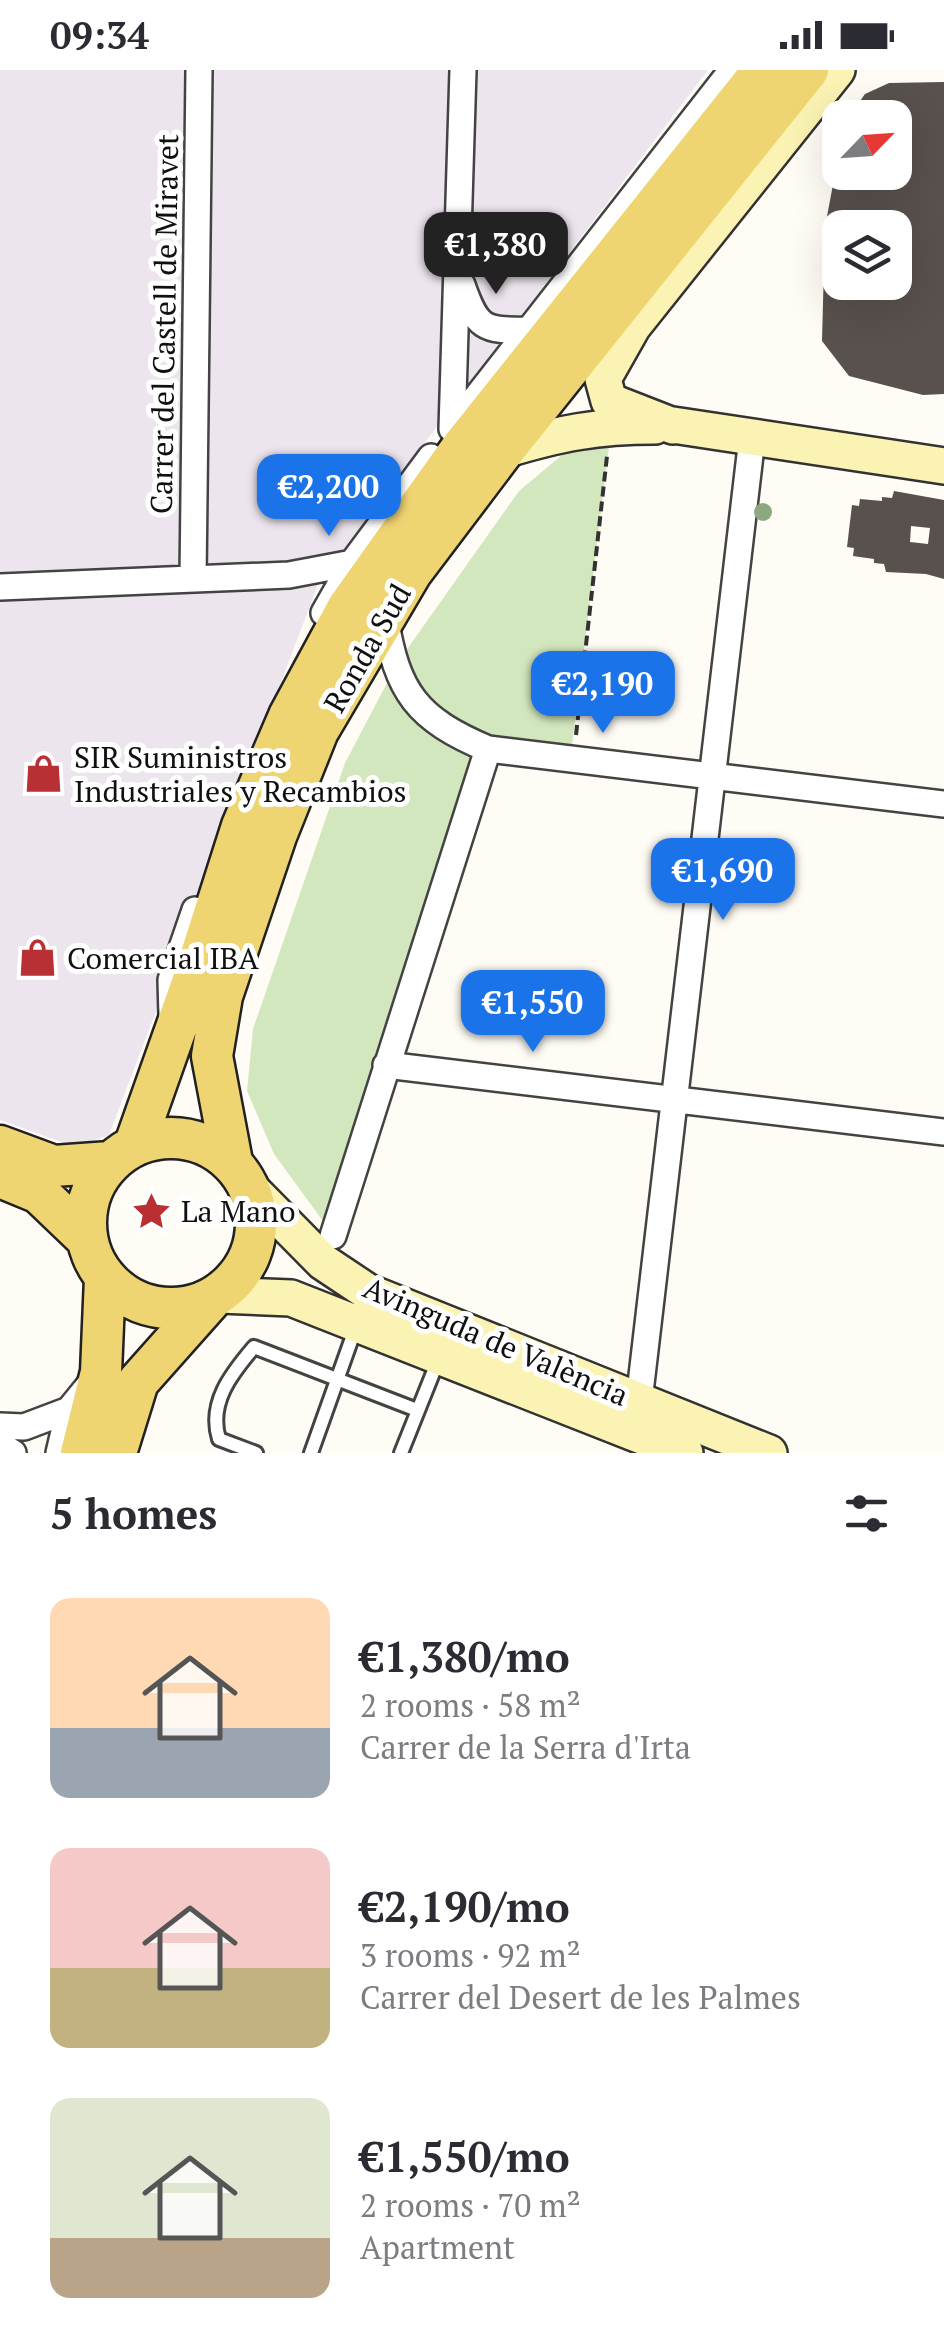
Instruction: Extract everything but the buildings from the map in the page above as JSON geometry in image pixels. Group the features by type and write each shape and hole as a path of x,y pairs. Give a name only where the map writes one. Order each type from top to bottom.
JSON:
{"main road":[{"name":"Ronda Sud","path":"123,1153 173,1041 242,826 289,716 348,607 366,560 462,447 763,70"},
{"name":"Ronda Sud","path":"241,1175 212,1056 222,996 276,836 318,731 411,573 504,450 808,70"},
{"path":"673,426 609,401 603,379 633,326 836,70"},
{"path":"581,357 590,396 605,413 944,466"},
{"path":"504,450 564,432 610,426 673,426"},
{"path":"0,1146 54,1166 123,1153 169,1137 203,1143 241,1175 257,1227 246,1266 215,1298 119,1377 80,1453"},
{"path":"123,1153 89,1197 86,1238 105,1278 135,1302 172,1310 215,1298"},
{"name":"Avinguda de València","path":"241,1175 323,1262 368,1292 769,1453"},
{"path":"0,1178 39,1193 86,1238"},
{"path":"105,1278 133,1452"},
{"name":"Avinguda de València","path":"215,1298 291,1298 684,1453"}],"street":[{"name":"Carrer del Castell de Miravet","path":"193,579 199,70"},
{"path":"452,428 463,70"},
{"name":"Ronda Sud","path":"173,1041 171,980 224,821 272,708 330,602 366,560 452,428 732,70"},
{"path":"459,276 472,314 494,331 528,330"},
{"path":"639,1401 752,438"},
{"path":"0,587 289,575 366,560"},
{"path":"289,575 330,602"},
{"path":"385,617 392,661 413,701 446,732 488,749 944,804"},
{"path":"332,1236 488,749"},
{"path":"386,1065 944,1132"},
{"path":"0,1426 24,1427 69,1410 119,1377"},
{"path":"59,1453 69,1410"},
{"path":"0,1445 13,1453"}],"lane":[{"path":"311,1453 358,1322"},
{"path":"256,1453 219,1438 212,1419 230,1376 254,1347 418,1410"},
{"path":"401,1453 440,1355"}],"path":[{"path":"573,760 610,426"}],"shaded area":[{"path":"0,70 708,70 319,582 109,1135 75,1147 0,1120"}],"green space":[{"path":"610,438 572,746 477,737 328,1228 274,1154 247,1091 253,1029 345,763 398,662 519,491 568,450"}],"place":[{"name":"SIR Suministros Industriales y Recambios","path":"44,774"},
{"name":"Comercial IBA","path":"37,958"},
{"name":"La Mano","path":"151,1211"}]}
